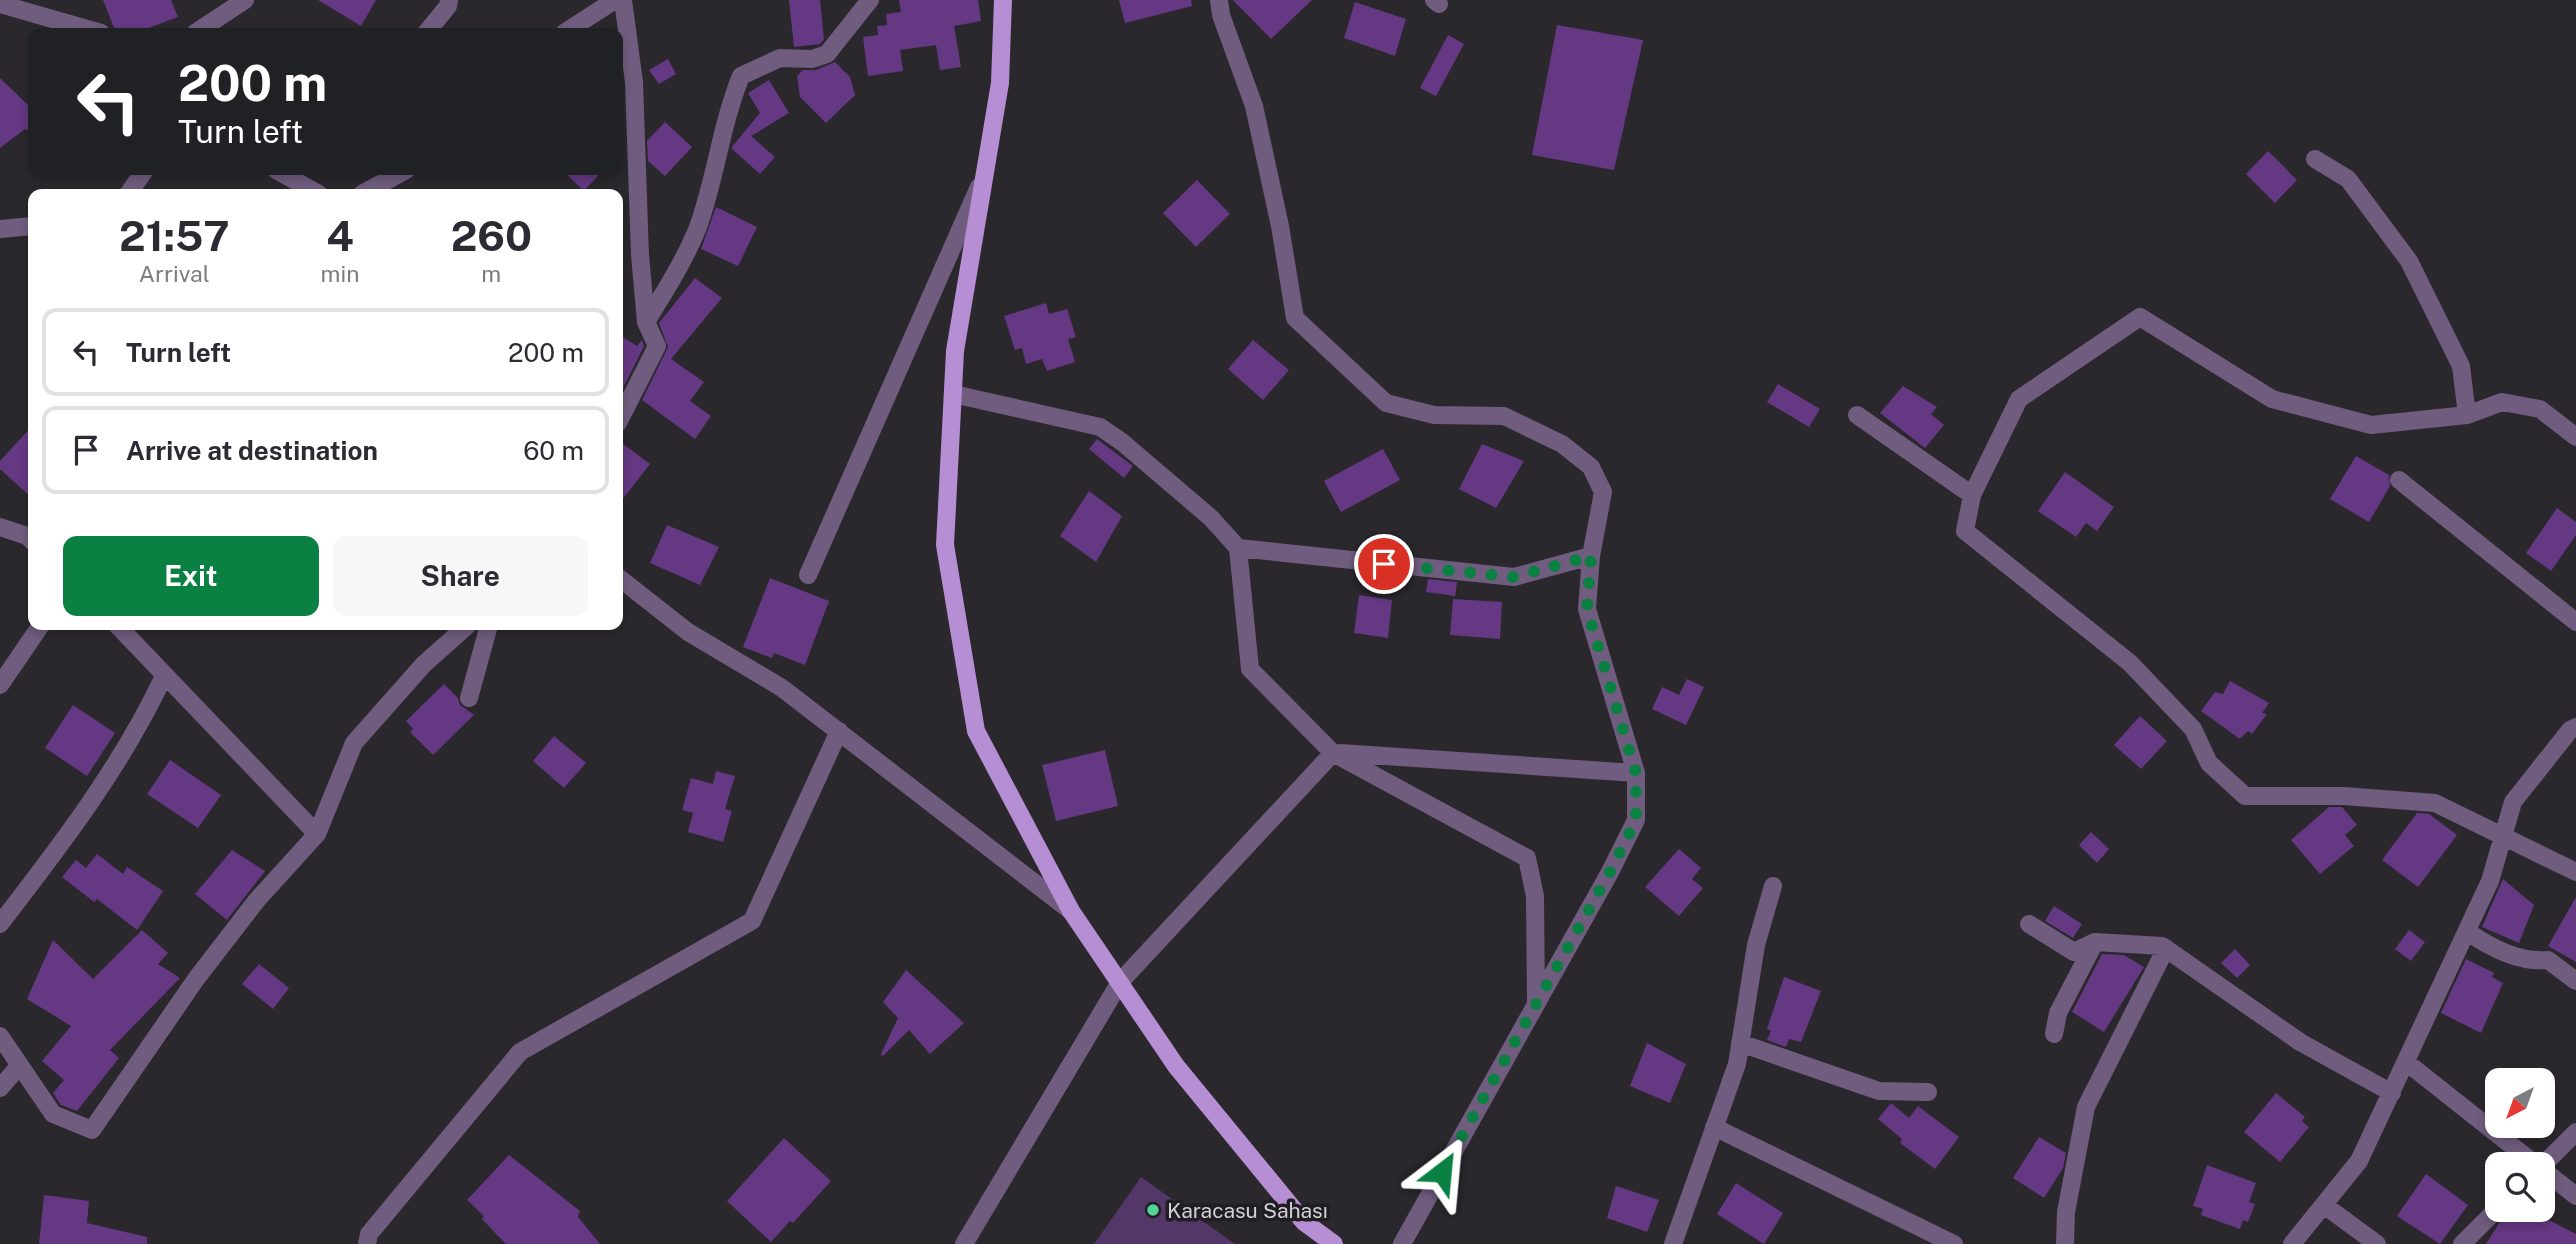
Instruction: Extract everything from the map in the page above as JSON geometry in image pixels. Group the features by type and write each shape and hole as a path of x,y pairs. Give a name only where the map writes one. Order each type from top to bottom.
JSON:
{"main road":[{"path":"1003,0 1000,83 955,351 945,545 976,731 1071,911 1176,1066 1304,1222 1334,1244"}],"street":[{"path":"203,28 245,0"},
{"path":"430,28 448,6 449,0"},
{"path":"572,28 615,0"},
{"path":"622,0 634,82 639,242 646,322 657,346 623,413"},
{"path":"646,322 674,278 698,226 727,110 741,76 780,58 812,59 827,54 870,0"},
{"path":"1219,0 1221,15 1254,106 1280,226 1295,318 1386,403 1434,415 1504,416 1572,452 1591,467 1603,492 1591,556 1587,609 1636,773 1636,820 1536,1006 1402,1244"},
{"path":"0,4 84,28"},
{"path":"2315,159 2348,179 2409,261 2461,366 2467,415"},
{"path":"285,175 310,189"},
{"path":"371,189 397,175"},
{"path":"808,575 983,180"},
{"path":"0,229 28,226"},
{"path":"2576,438 2540,409 2502,402 2467,415 2371,425 2272,399 2140,317 2019,400 1972,495 1965,531 2130,663 2193,729 2209,763 2245,796 2344,796 2435,803 2576,872"},
{"path":"953,394 1100,427 1211,519 1238,548 1250,669 1333,753 1527,858 1535,896 1536,1006"},
{"path":"1857,415 1972,495"},
{"path":"2399,480 2576,622"},
{"path":"0,527 28,538"},
{"path":"1238,548 1514,577 1591,556"},
{"path":"623,581 688,632 782,688 1071,911"},
{"path":"0,685 38,630"},
{"path":"122,630 317,834"},
{"path":"0,1036 53,1114 92,1130 196,979 257,900 317,834 355,743 424,664 462,630"},
{"path":"469,698 488,630"},
{"path":"0,924 75,826 139,729 164,676"},
{"path":"2292,1244 2358,1161 2490,881 2512,802 2574,724"},
{"path":"367,1244 369,1234 520,1052 752,921 839,732"},
{"path":"1333,753 1636,773"},
{"path":"964,1244 1120,982 1333,753"},
{"path":"1673,1244 1737,1064 1756,945 1773,886"},
{"path":"2029,924 2074,952 2095,942 2166,948 2300,1042 2392,1093"},
{"path":"2468,932 2485,944 2530,962 2549,960 2576,981"},
{"path":"2054,1034 2058,1013 2095,942"},
{"path":"2065,1244 2066,1212 2087,1107 2166,948"},
{"path":"1740,1043 1879,1091 1928,1092"},
{"path":"2406,1062 2520,1152"},
{"path":"0,1088 20,1065"},
{"path":"1714,1127 1954,1244"},
{"path":"2555,1154 2576,1132"},
{"path":"2555,1178 2576,1196"},
{"path":"2324,1205 2377,1244"},
{"path":"2462,1244 2485,1221"}],"shaded area":[{"name":"Karacasu Sahası","path":"1141,1177 1235,1244 1094,1244"}],"building":[{"path":"103,0 171,0 178,17 148,28 114,28"},
{"path":"318,0 376,0 361,26"},
{"path":"789,0 820,0 824,39 820,44 794,47"},
{"path":"899,0 978,0 981,21 954,26 961,67 940,70 936,45 900,50 903,71 868,76 863,37 878,35 877,26 887,25 886,14 901,12"},
{"path":"1119,0 1191,0 1192,6 1125,23"},
{"path":"1233,0 1312,0 1271,39"},
{"path":"1355,2 1406,19 1395,56 1344,38"},
{"path":"1557,25 1643,40 1614,170 1532,155"},
{"path":"1448,35 1464,44 1436,96 1420,88"},
{"path":"668,59 676,74 659,84 649,70"},
{"path":"835,62 850,77 855,95 826,123 800,97 797,76 803,70 816,70"},
{"path":"0,78 28,105 28,130 25,129 0,148"},
{"path":"769,80 789,113 751,136 775,157 760,174 731,148 760,113 748,93"},
{"path":"665,122 692,147 665,176 648,161 647,141"},
{"path":"2268,151 2297,180 2275,203 2246,174"},
{"path":"567,175 598,175 586,189 582,189"},
{"path":"1197,180 1230,214 1196,247 1163,213"},
{"path":"716,207 757,227 738,266 701,249"},
{"path":"695,278 722,298 671,359 704,382 690,401 711,416 695,439 642,400 668,347 659,323"},
{"path":"1046,303 1049,314 1067,309 1076,337 1068,339 1075,362 1047,371 1042,359 1026,364 1022,348 1015,350 1004,316"},
{"path":"623,337 637,346 642,340 644,346 623,388"},
{"path":"1253,340 1289,370 1263,400 1228,369"},
{"path":"1778,384 1820,409 1809,427 1767,402"},
{"path":"1903,386 1937,407 1931,414 1944,425 1925,448 1880,413"},
{"path":"28,430 28,494 0,469 0,461"},
{"path":"1097,439 1133,466 1124,478 1089,449"},
{"path":"623,444 650,464 623,499"},
{"path":"1482,444 1524,461 1496,508 1459,489"},
{"path":"1383,449 1400,480 1341,512 1324,481"},
{"path":"2356,456 2389,475 2390,486 2369,522 2330,499"},
{"path":"2065,472 2114,507 2097,531 2086,523 2076,537 2038,511"},
{"path":"1089,491 1122,516 1096,562 1060,536"},
{"path":"2557,508 2576,522 2576,535 2551,571 2526,553"},
{"path":"667,525 719,547 700,585 650,563"},
{"path":"770,578 829,601 805,665 774,653 772,658 743,647"},
{"path":"1428,579 1457,582 1455,596 1426,592"},
{"path":"1359,595 1392,600 1388,638 1354,633"},
{"path":"1453,599 1502,602 1500,639 1450,635"},
{"path":"1687,679 1704,687 1686,725 1652,709 1662,687 1679,695"},
{"path":"2230,681 2269,703 2262,713 2267,714 2252,734 2248,731 2240,739 2201,711 2215,692 2223,694"},
{"path":"444,684 458,698 460,705 474,715 433,755 410,732 413,729 406,721"},
{"path":"73,705 115,733 87,776 45,748"},
{"path":"2140,716 2167,741 2141,769 2114,745"},
{"path":"554,736 586,763 564,788 533,761"},
{"path":"1105,750 1118,806 1056,821 1042,765"},
{"path":"170,760 221,795 198,828 147,794"},
{"path":"716,771 735,776 725,809 732,811 723,842 688,832 693,813 682,810 691,778 713,784"},
{"path":"2329,807 2342,807 2357,825 2345,835 2354,846 2320,874 2291,840"},
{"path":"2417,813 2429,814 2457,835 2418,887 2382,860"},
{"path":"2091,832 2109,849 2097,863 2079,845"},
{"path":"1679,849 1701,868 1692,879 1703,888 1679,916 1645,887"},
{"path":"232,850 265,871 227,920 195,894"},
{"path":"97,854 123,874 127,867 163,891 137,930 97,899 94,902 62,877 76,860 86,868"},
{"path":"2503,879 2534,905 2519,943 2482,927"},
{"path":"2576,897 2576,962 2548,946"},
{"path":"2054,906 2082,924 2073,938 2045,921"},
{"path":"142,930 168,953 158,964 180,978 110,1050 119,1058 77,1111 61,1105 53,1093 64,1080 42,1061 71,1026 27,999 53,940 93,979"},
{"path":"2409,930 2425,942 2411,961 2395,949"},
{"path":"2235,949 2250,965 2237,978 2221,963"},
{"path":"2102,954 2124,955 2144,967 2104,1032 2072,1012"},
{"path":"2466,959 2494,973 2492,977 2503,983 2481,1033 2441,1013"},
{"path":"259,964 289,988 273,1009 242,984"},
{"path":"906,970 964,1023 930,1054 909,1030 883,1056 881,1054 898,1018 883,1002"},
{"path":"1784,977 1821,991 1801,1042 1789,1039 1786,1047 1767,1040 1771,1031 1767,1029"},
{"path":"1647,1043 1686,1064 1670,1103 1630,1086"},
{"path":"2276,1093 2305,1117 2302,1121 2309,1127 2280,1162 2244,1132"},
{"path":"1891,1103 1909,1118 1918,1106 1959,1137 1935,1169 1900,1143 1902,1139 1878,1119"},
{"path":"2039,1137 2066,1153 2063,1168 2044,1198 2013,1178"},
{"path":"784,1138 831,1181 793,1223 790,1221 771,1242 727,1201"},
{"path":"509,1155 580,1211 578,1217 600,1244 506,1244 482,1219 484,1216 467,1200"},
{"path":"2207,1165 2256,1183 2249,1202 2255,1204 2248,1222 2243,1220 2240,1229 2201,1215 2203,1209 2193,1206"},
{"path":"2426,1174 2468,1205 2440,1244 2397,1216"},
{"path":"1736,1183 1783,1213 1764,1244 1717,1214"},
{"path":"1616,1186 1659,1200 1647,1232 1607,1218"},
{"path":"44,1195 89,1201 87,1223 147,1237 147,1244 39,1244"},
{"path":"2500,1222 2553,1222 2576,1234 2576,1244 2486,1244"}],"place":[{"name":"Karacasu Sahası","path":"1153,1210"}],"route":[{"path":"1384,564 1514,577 1591,556 1587,609 1636,773 1636,820 1610,872 1442,1172"}]}
